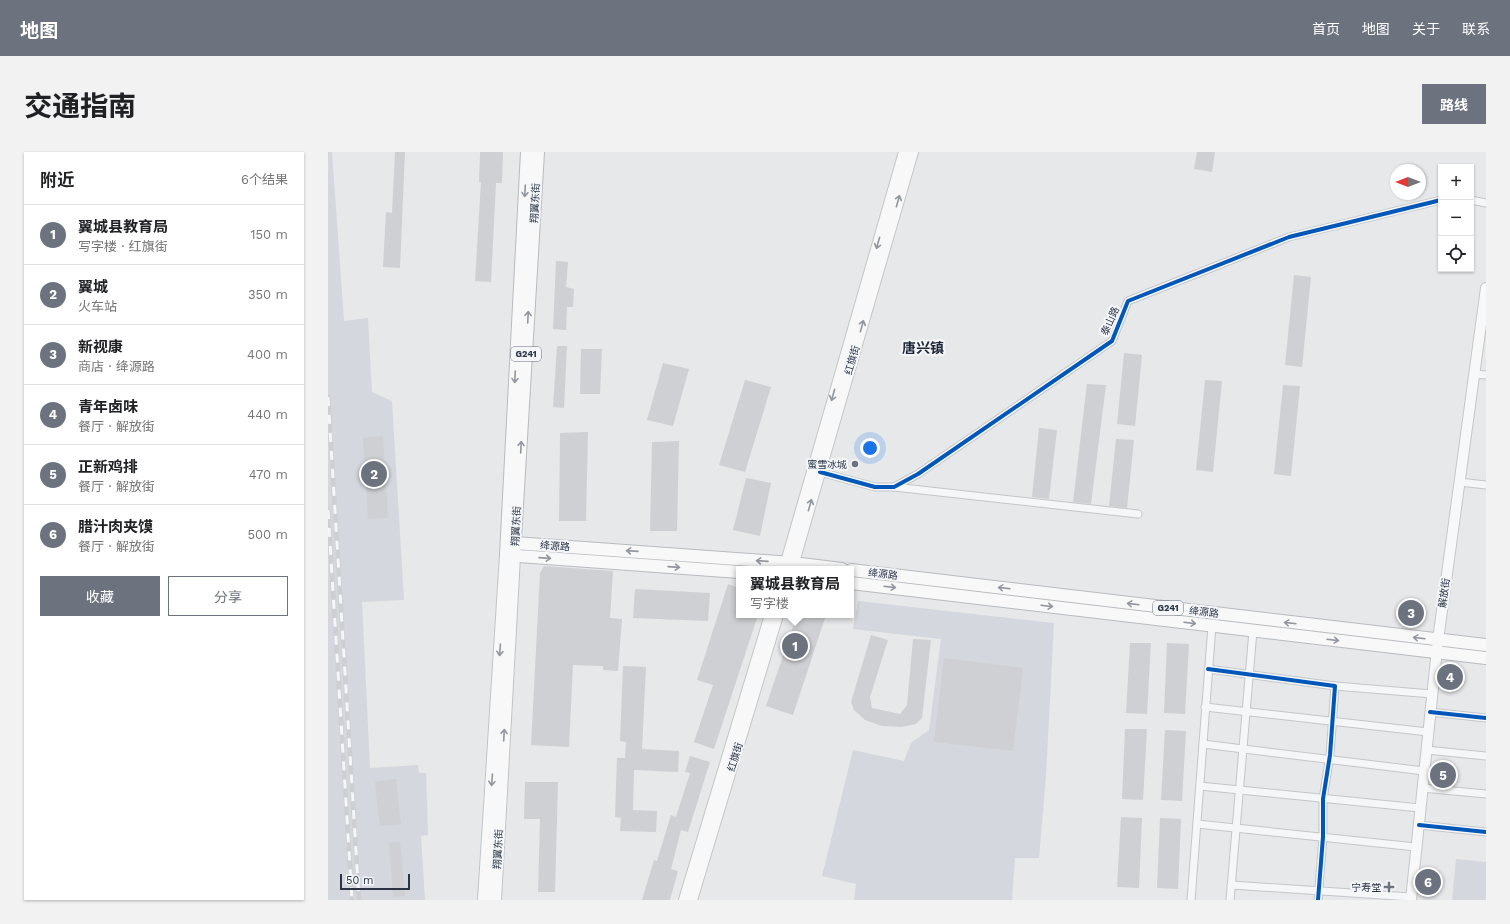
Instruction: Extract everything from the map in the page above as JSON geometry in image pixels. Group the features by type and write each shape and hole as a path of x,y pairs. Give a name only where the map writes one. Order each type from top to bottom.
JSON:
{"main road":[{"name":"翔翼东街","path":"495,900 527,152"},
{"name":"翔翼东街","path":"484,900 511,550 538,152"},
{"name":"红旗街","path":"789,566 904,152"},
{"name":"红旗街","path":"789,566 820,472 913,152"},
{"path":"1480,375 1486,288"},
{"path":"1413,899 1416,847 1422,825 1420,808 1426,788 1424,771 1430,750 1428,732 1433,712 1432,694 1441,640 1462,482 1486,334"},
{"name":"绛源路","path":"511,550 789,566"},
{"name":"绛源路","path":"511,550 736,572"},
{"name":"绛源路","path":"854,570 1486,645"},
{"name":"绛源路","path":"854,583 1486,658"},
{"name":"红旗街","path":"684,900 769,618"},
{"name":"红旗街","path":"692,900 777,618"},
{"path":"1413,899 1426,788 1439,653"}],"street":[{"name":"泰山路","path":"820,472 876,487 894,487 918,474 1112,341 1128,300 1289,237 1438,201"},
{"path":"1474,201 1486,204"},
{"path":"1462,482 1486,485"},
{"path":"894,487 1138,514"},
{"path":"1191,900 1212,626"},
{"path":"1230,900 1238,790 1253,631"},
{"path":"1208,669 1335,686 1432,694"},
{"path":"1318,900 1323,799 1329,760 1335,686"},
{"path":"1205,707 1428,732"},
{"path":"1433,712 1486,718"},
{"path":"1203,744 1424,771"},
{"path":"1430,750 1486,756"},
{"path":"1200,786 1420,808"},
{"path":"1426,788 1486,794"},
{"path":"1197,824 1416,847"},
{"path":"1422,825 1486,832"},
{"path":"1231,885 1413,899"}],"shaded area":[{"path":"328,152 332,152 344,321 368,318 372,392 392,401 404,600 362,602 370,768 418,765 419,773 426,773 428,835 421,836 425,900 328,900"},
{"path":"858,601 1054,623 1046,776 1039,858 1015,858 1012,900 854,900 856,884 822,876 853,750 904,761 911,743 929,730 941,639 853,629"},
{"path":"1456,859 1486,862 1486,900 1452,900"}],"building":[{"path":"395,152 405,152 400,268 383,267 386,212 392,213"},
{"path":"480,152 503,152 502,183 496,183 491,282 475,281 481,182 479,182"},
{"path":"1197,152 1215,152 1212,172 1194,169"},
{"path":"556,261 568,262 566,287 574,289 573,307 567,307 566,330 553,329"},
{"path":"1294,275 1311,277 1302,367 1285,365"},
{"path":"557,346 567,346 564,408 553,407"},
{"path":"581,349 602,349 600,394 580,394"},
{"path":"1124,353 1142,355 1135,426 1117,424"},
{"path":"663,363 689,369 673,426 647,420"},
{"path":"745,380 771,387 745,472 719,465"},
{"path":"1205,380 1222,381 1213,472 1196,470"},
{"path":"1087,384 1106,385 1091,504 1073,502"},
{"path":"1283,385 1300,386 1291,476 1274,474"},
{"path":"1039,428 1057,430 1049,499 1032,497"},
{"path":"588,432 586,521 559,521 560,433"},
{"path":"383,436 388,518 368,519 363,438"},
{"path":"1116,439 1134,440 1127,508 1109,506"},
{"path":"679,441 677,531 650,531 652,442"},
{"path":"746,478 771,483 760,536 733,530"},
{"path":"544,566 613,571 610,618 622,619 618,671 603,670 603,666 573,665 569,747 531,745 540,573"},
{"path":"728,584 736,587 736,618 757,618 714,749 694,742 713,685 697,680"},
{"path":"635,589 710,593 708,621 633,618"},
{"path":"796,618 825,618 793,715 766,706"},
{"path":"871,635 888,640 870,697 872,708 900,714 907,705 913,639 931,640 922,718 916,724 902,727 882,726 865,720 854,710 851,702"},
{"path":"1130,643 1151,643 1147,714 1126,713"},
{"path":"1167,643 1189,644 1185,714 1164,713"},
{"path":"944,658 1023,668 1013,751 934,742"},
{"path":"623,666 646,667 642,749 679,751 678,772 634,770 633,810 657,811 656,832 620,831 621,818 615,817 617,758 625,758 626,742 620,741"},
{"path":"1125,729 1147,729 1143,800 1122,799"},
{"path":"1165,730 1186,731 1182,801 1161,800"},
{"path":"690,756 710,762 688,832 681,830 671,869 678,871 670,900 642,900 654,860 657,861 671,815 676,817 690,773 685,772"},
{"path":"396,779 401,824 380,826 375,782"},
{"path":"525,782 558,782 555,892 538,892 540,819 524,819"},
{"path":"1121,817 1142,818 1139,888 1117,887"},
{"path":"1160,818 1181,819 1178,889 1157,888"},
{"path":"400,842 405,896 393,897 389,843"}],"railway":[{"path":"328,397 359,900"},
{"path":"328,510 352,900"}],"cycle path":[{"path":"820,472 875,487 894,487 918,474 1112,341 1128,301 1289,237 1438,201"},
{"path":"1208,669 1335,686 1330,755 1323,799 1323,837 1318,900"},
{"path":"1430,712 1486,718"},
{"path":"1419,825 1486,832"}],"place":[{"name":"蜜雪冰城","path":"855,464"},
{"name":"翼城","path":"374,474"},
{"name":"新视康","path":"1411,613"},
{"name":"翼城县教育局","path":"795,646"},
{"name":"青年卤味","path":"1450,677"},
{"name":"正新鸡排","path":"1443,775"},
{"name":"腊汁肉夹馍","path":"1428,882"},
{"name":"宁寿堂","path":"1389,887"}],"district":[{"name":"唐兴镇","path":"923,348"}]}
